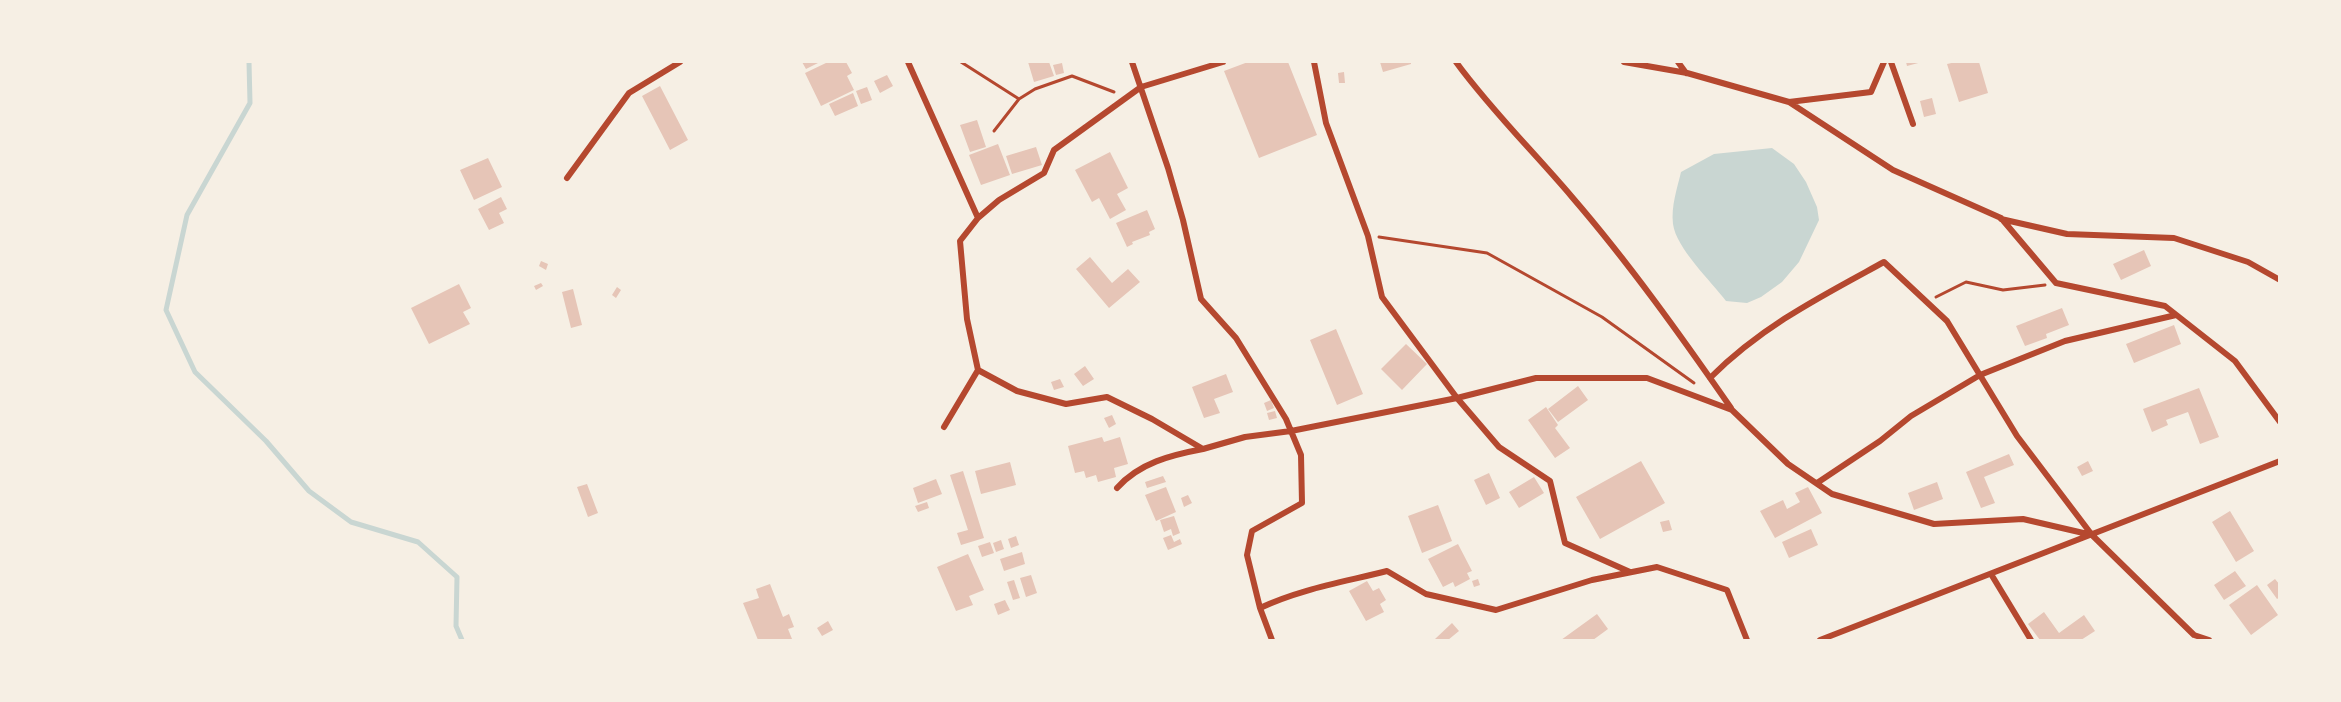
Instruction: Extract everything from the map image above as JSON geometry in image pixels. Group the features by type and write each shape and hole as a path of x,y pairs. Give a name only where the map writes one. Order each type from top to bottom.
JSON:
{"street":[{"path":"567,178 629,93 680,62"},
{"path":"908,62 978,218"},
{"path":"1132,62 1183,220 1202,298 1236,338 1286,419 1301,455 1302,503 1252,531 1247,555 1260,608 1272,640"},
{"path":"944,427 978,370 967,319 960,241 978,218 999,200 1044,173 1054,150 1141,87 1223,62"},
{"path":"1314,62 1326,123 1368,236 1382,297 1457,398 1499,447 1550,481 1565,543 1630,573"},
{"path":"1456,62 1484,99 1573,197 1672,324 1732,410 1788,464 1832,494 1934,524 2023,519 2092,535"},
{"path":"1624,62 1687,73 1789,102 1893,170 2001,219 2067,234 2174,238 2248,262 2280,280"},
{"path":"1678,62 1687,73"},
{"path":"1789,102 1871,92 1884,62"},
{"path":"1891,62 1913,124"},
{"path":"2001,219 2056,283 2165,306 2235,361 2280,422"},
{"path":"1710,378 1730,357 1794,311 1884,262 1947,321 2017,436 2092,535 2194,635 2209,640"},
{"path":"1817,483 1880,441 1911,416 1980,375 2065,341 2176,315"},
{"path":"978,370 1017,391 1066,404 1107,397 1203,448"},
{"path":"1117,488 1125,479 1143,467 1169,456 1245,438 1457,398 1536,378 1647,378 1732,410"},
{"path":"1820,640 2280,461"},
{"path":"1260,608 1303,591 1387,572 1426,594 1496,610 1592,580 1657,567 1727,590 1747,640"},
{"path":"1991,574 2031,640"}],"path":[{"path":"961,62 1019,99"},
{"path":"994,131 1019,99 1035,89 1072,76 1127,98"},
{"path":"1368,236 1487,254 1602,317 1695,383"},
{"path":"1923,298 1935,297 1966,282 2003,290 2056,283"}],"shaded area":[{"path":"1772,148 1794,164 1806,182 1817,207 1819,220 1799,262 1782,282 1761,297 1747,303 1726,301 1687,254 1676,233 1673,211 1681,172 1714,154"}],"building":[{"path":"802,62 820,62 806,69"},
{"path":"828,62 846,62 852,73 847,76 854,90 821,106 805,73"},
{"path":"1028,62 1049,62 1054,76 1034,82"},
{"path":"1248,62 1288,62 1317,135 1259,158 1224,71"},
{"path":"1380,62 1411,62 1411,64 1383,72"},
{"path":"1906,62 1922,62 1907,66"},
{"path":"1979,62 1988,93 1959,102 1947,64"},
{"path":"1062,63 1064,73 1056,75 1053,65"},
{"path":"1344,72 1345,83 1339,83 1338,73"},
{"path":"887,75 893,86 880,93 874,81"},
{"path":"660,86 688,140 670,150 642,96"},
{"path":"867,87 872,100 861,104 856,91"},
{"path":"853,93 858,106 835,116 829,104"},
{"path":"1932,98 1936,114 1924,117 1920,101"},
{"path":"977,120 986,147 970,152 960,125"},
{"path":"998,144 1010,175 981,185 969,155"},
{"path":"1036,147 1042,165 1012,174 1006,156"},
{"path":"1110,152 1128,188 1117,194 1126,210 1110,219 1099,198 1092,202 1075,170"},
{"path":"488,158 502,187 474,200 460,170"},
{"path":"501,197 507,209 499,213 504,223 489,230 478,209"},
{"path":"1147,210 1155,229 1149,232 1150,235 1132,242 1133,244 1127,247 1116,223"},
{"path":"2144,250 2151,266 2121,280 2113,264"},
{"path":"1090,257 1112,283 1128,269 1140,282 1109,308 1076,269"},
{"path":"541,261 548,264 546,270 539,266"},
{"path":"541,283 543,286 536,290 534,286"},
{"path":"459,284 471,308 463,312 470,324 429,344 411,308"},
{"path":"617,287 621,290 616,298 612,295"},
{"path":"573,289 582,325 571,328 562,292"},
{"path":"2062,308 2069,325 2046,334 2047,338 2025,346 2016,326"},
{"path":"2174,325 2181,344 2134,363 2126,344"},
{"path":"1336,329 1363,394 1337,405 1310,340"},
{"path":"1406,344 1427,364 1402,390 1381,369"},
{"path":"1085,366 1094,379 1083,386 1074,374"},
{"path":"1226,374 1233,392 1214,399 1220,413 1204,418 1192,387"},
{"path":"1060,379 1064,387 1054,390 1051,382"},
{"path":"1578,386 1588,400 1558,422 1548,409"},
{"path":"2199,388 2219,437 2200,444 2188,412 2166,420 2168,425 2152,432 2143,409"},
{"path":"1271,400 1274,408 1267,411 1264,403"},
{"path":"1546,407 1558,425 1555,428 1570,448 1555,458 1528,420"},
{"path":"1275,411 1277,418 1269,420 1267,413"},
{"path":"1112,415 1116,424 1109,428 1104,418"},
{"path":"1102,437 1104,442 1120,437 1128,464 1114,468 1116,477 1098,482 1096,475 1086,478 1084,471 1075,473 1068,446"},
{"path":"2009,454 2014,465 1984,477 1995,503 1981,508 1966,472"},
{"path":"1641,461 1665,503 1600,539 1576,497"},
{"path":"2088,461 2093,471 2082,476 2077,467"},
{"path":"1010,462 1016,485 981,494 975,471"},
{"path":"963,471 984,538 961,545 957,533 968,530 950,475"},
{"path":"1489,473 1500,498 1486,505 1474,480"},
{"path":"1163,476 1166,482 1147,488 1145,482"},
{"path":"1534,477 1544,493 1519,508 1509,492"},
{"path":"936,479 942,494 918,503 913,488"},
{"path":"1937,482 1943,499 1914,510 1908,493"},
{"path":"587,484 598,513 588,517 577,487"},
{"path":"1166,487 1176,512 1156,521 1145,495"},
{"path":"1808,487 1822,513 1775,538 1760,511 1783,500 1787,509 1800,502 1795,493"},
{"path":"1188,495 1192,503 1184,507 1181,498"},
{"path":"927,502 929,508 918,512 915,506"},
{"path":"1438,505 1452,541 1422,553 1408,516"},
{"path":"2230,511 2254,551 2236,562 2212,522"},
{"path":"1174,516 1180,533 1173,536 1171,529 1164,532 1160,520"},
{"path":"1669,520 1672,530 1663,532 1660,522"},
{"path":"1811,529 1818,545 1789,558 1782,542"},
{"path":"1171,535 1174,542 1180,539 1182,544 1168,550 1163,538"},
{"path":"1016,536 1019,545 1011,548 1008,539"},
{"path":"1001,540 1004,549 996,552 993,543"},
{"path":"990,542 994,553 982,557 978,546"},
{"path":"1458,544 1472,571 1467,573 1470,579 1455,587 1453,582 1443,587 1428,559"},
{"path":"1022,552 1025,564 1004,571 1000,559"},
{"path":"968,554 984,590 969,596 973,605 956,611 937,567"},
{"path":"2235,571 2246,586 2224,600 2214,585"},
{"path":"1031,575 1037,593 1026,597 1020,578"},
{"path":"1478,579 1480,585 1474,587 1472,581"},
{"path":"2275,579 2280,585 2280,597 2277,599 2267,585"},
{"path":"1014,580 1020,598 1013,600 1007,582"},
{"path":"1367,581 1373,591 1379,588 1386,600 1380,604 1384,612 1366,621 1349,591"},
{"path":"770,584 783,617 789,614 794,627 788,629 792,639 758,640 743,603 759,598 756,589"},
{"path":"2257,585 2278,615 2251,635 2229,605"},
{"path":"1005,600 1010,610 998,615 994,604"},
{"path":"2044,612 2059,633 2084,615 2095,631 2081,640 2040,640 2028,624"},
{"path":"1597,614 1608,629 1593,640 1561,640"},
{"path":"828,621 833,630 822,636 817,628"},
{"path":"1452,623 1459,631 1448,640 1435,639"}],"waterway":[{"path":"249,62 250,103 187,215 166,310 195,372 266,441 309,491 351,522 418,542 457,577 456,626 462,640"}]}
